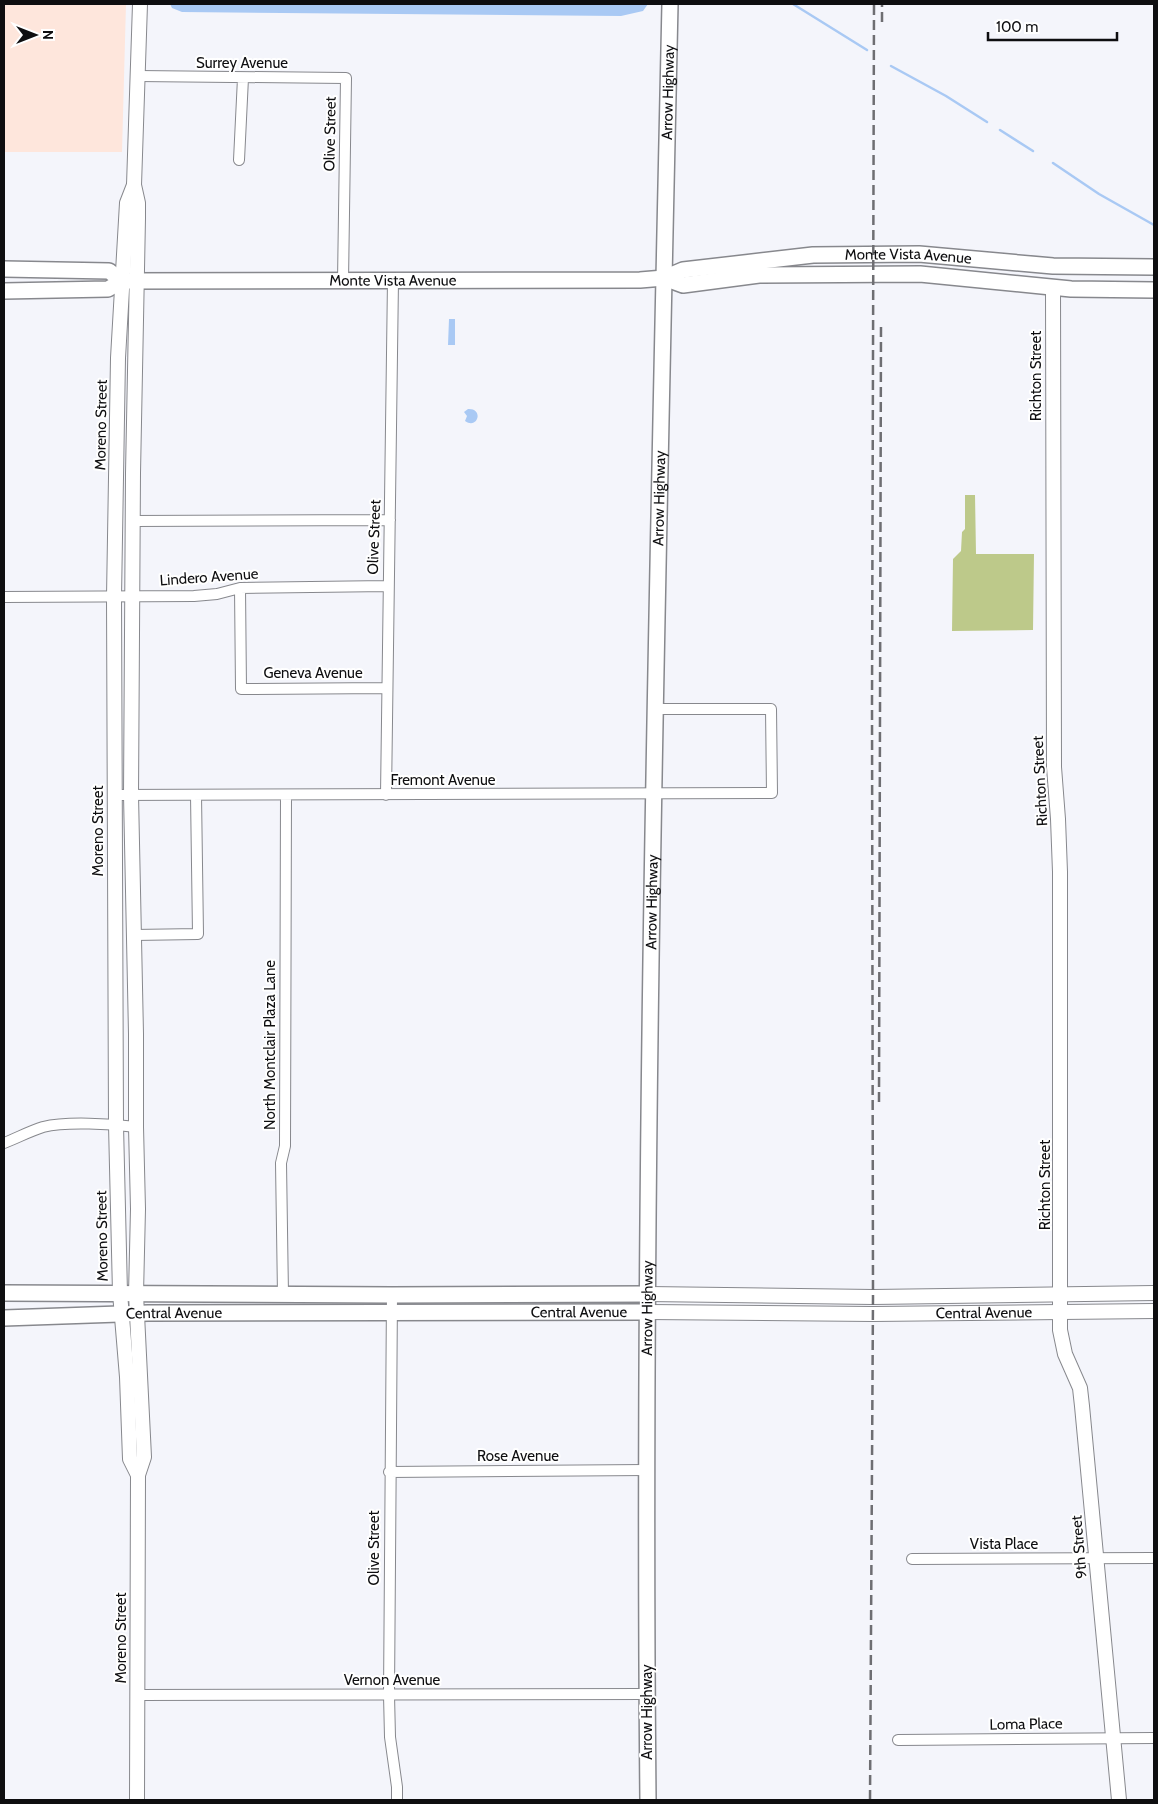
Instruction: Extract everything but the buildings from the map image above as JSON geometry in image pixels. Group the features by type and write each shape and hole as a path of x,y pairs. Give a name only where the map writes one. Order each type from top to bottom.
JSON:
{"main road":[{"name":"Arrow Highway","path":"648,1800 647,1470 653,793 670,4"},
{"name":"Monte Vista Avenue","path":"664,278 683,270 813,255 918,254 1053,266 1154,267"},
{"name":"Monte Vista Avenue","path":"4,269 109,271 129,281"},
{"name":"Monte Vista Avenue","path":"4,291 108,289 129,281 664,278 683,285 759,275 920,274 1053,287 1154,290"},
{"name":"Central Avenue","path":"4,1293 283,1295 648,1294"},
{"name":"Central Avenue","path":"4,1318 137,1313 648,1312"}],"street":[{"name":"Moreno Street","path":"137,1800 138,1475 144,1457 136,1294 138,1209 131,794 133,520 126,203 134,186 140,4"},
{"name":"Surrey Avenue","path":"138,76 346,78"},
{"path":"239,160 244,78"},
{"name":"Olive Street","path":"343,280 346,78"},
{"name":"Richton Street","path":"1053,266 1054,767 1060,872 1061,1295"},
{"name":"Olive Street","path":"386,795 393,280"},
{"name":"Moreno Street","path":"129,281 118,358 114,597 116,1125 120,1293 128,1397 130,1459 138,1475"},
{"path":"133,520 390,520"},
{"name":"Lindero Avenue","path":"4,596 132,597 206,595 240,588 388,586"},
{"name":"Geneva Avenue","path":"240,588 241,689 386,688"},
{"name":"Fremont Avenue","path":"114,795 286,796 772,793 771,709 655,709"},
{"path":"134,935 198,934 196,795"},
{"name":"North Montclair Plaza Lane","path":"283,1295 281,1162 285,1146 286,796"},
{"path":"4,1143 44,1127 60,1125 136,1127"},
{"name":"Central Avenue","path":"648,1294 873,1296 1154,1293"},
{"name":"Olive Street","path":"392,1295 389,1695 390,1737 397,1800"},
{"name":"9th Street","path":"1061,1295 1061,1341 1080,1388 1119,1800"},
{"name":"Central Avenue","path":"648,1312 872,1314 1154,1311"},
{"name":"Rose Avenue","path":"390,1472 647,1470"},
{"name":"Vista Place","path":"912,1559 1154,1558"},
{"name":"Vernon Avenue","path":"137,1695 647,1694"},
{"name":"Loma Place","path":"898,1740 1154,1738"}],"shaded area":[{"path":"4,4 126,4 122,152 4,152"}],"green space":[{"path":"965,495 975,495 976,554 1034,554 1033,630 952,631 953,559 961,551 962,532 965,529"}],"water":[{"path":"170,4 648,4 643,11 621,16 182,12 172,8"},
{"path":"449,319 455,319 455,345 448,345"},
{"path":"468,409 473,410 478,415 473,423 465,421 467,416 464,412"}],"waterway":[{"path":"793,4 867,50"},
{"path":"891,66 946,96 987,122"},
{"path":"1000,130 1033,151"},
{"path":"1053,163 1099,194 1154,225"}],"railway":[{"path":"870,1800 873,1297 874,4"},
{"path":"882,4 882,22"},
{"path":"879,1102 881,324"}]}
